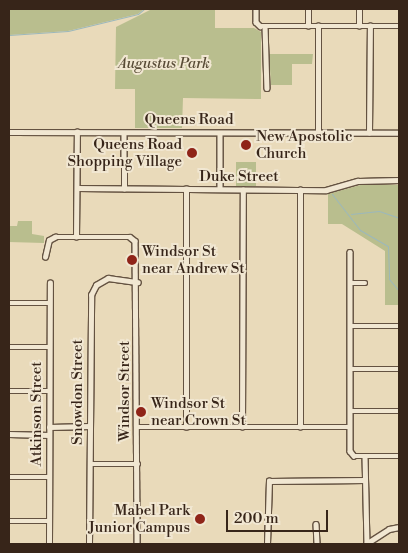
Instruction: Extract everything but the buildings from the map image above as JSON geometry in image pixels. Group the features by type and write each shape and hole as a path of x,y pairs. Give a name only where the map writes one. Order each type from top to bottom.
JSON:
{"street":[{"path":"256,9 256,22 262,26 399,26"},
{"path":"308,9 308,26"},
{"path":"359,9 359,26"},
{"path":"262,26 267,88"},
{"path":"318,26 318,133"},
{"path":"370,26 370,133"},
{"name":"Queens Road","path":"9,132 399,133"},
{"path":"45,257 51,238 76,237 77,132"},
{"path":"124,132 124,189"},
{"path":"220,133 220,190"},
{"name":"Duke Street","path":"76,188 326,190 364,180 399,180"},
{"path":"186,189 186,427"},
{"path":"242,427 243,190"},
{"path":"300,190 300,427"},
{"name":"Windsor Street","path":"76,237 134,238 138,282 137,544"},
{"path":"350,252 350,427 352,454 399,456"},
{"name":"Snowdon Street","path":"90,544 91,295 96,285 108,278 138,282"},
{"path":"350,283 364,283"},
{"name":"Atkinson Street","path":"49,544 50,284"},
{"path":"9,303 50,303"},
{"path":"350,326 399,326"},
{"path":"9,347 50,347"},
{"path":"350,369 399,369"},
{"path":"9,391 49,391"},
{"path":"350,411 399,411"},
{"path":"49,427 90,426"},
{"path":"138,427 350,427"},
{"path":"9,434 49,434"},
{"path":"365,456 366,544"},
{"path":"90,464 138,464"},
{"path":"9,477 49,477"},
{"path":"267,544 269,482 365,480"},
{"path":"9,521 50,521"},
{"path":"316,524 317,544"},
{"path":"366,544 389,529 399,527"}],"green space":[{"path":"9,9 144,9 138,14 68,31 9,35"},
{"name":"Augustus Park","path":"152,9 215,9 215,28 254,28 261,32 261,99 183,98 182,128 135,128 135,89 115,89 116,27"},
{"path":"269,54 313,54 312,64 292,64 292,85 271,85"},
{"path":"236,162 256,162 256,186 236,186"},
{"path":"364,184 399,185 399,305 385,305 385,251 342,224 328,224 328,194"},
{"path":"18,221 32,221 32,234 44,236 44,243 9,242 9,226 17,226"}],"waterway":[{"path":"9,35 68,31 138,14 144,9"},
{"path":"332,194 360,230 388,246 389,279 399,291"},
{"path":"351,214 379,211 399,218"}],"place":[{"name":"New Apostolic Church","path":"246,145"},
{"name":"Queens Road Shopping Village","path":"192,153"},
{"name":"Windsor St near Andrew St","path":"132,260"},
{"name":"Windsor St near Crown St","path":"141,412"},
{"name":"Mabel Park Junior Campus","path":"200,519"}]}
